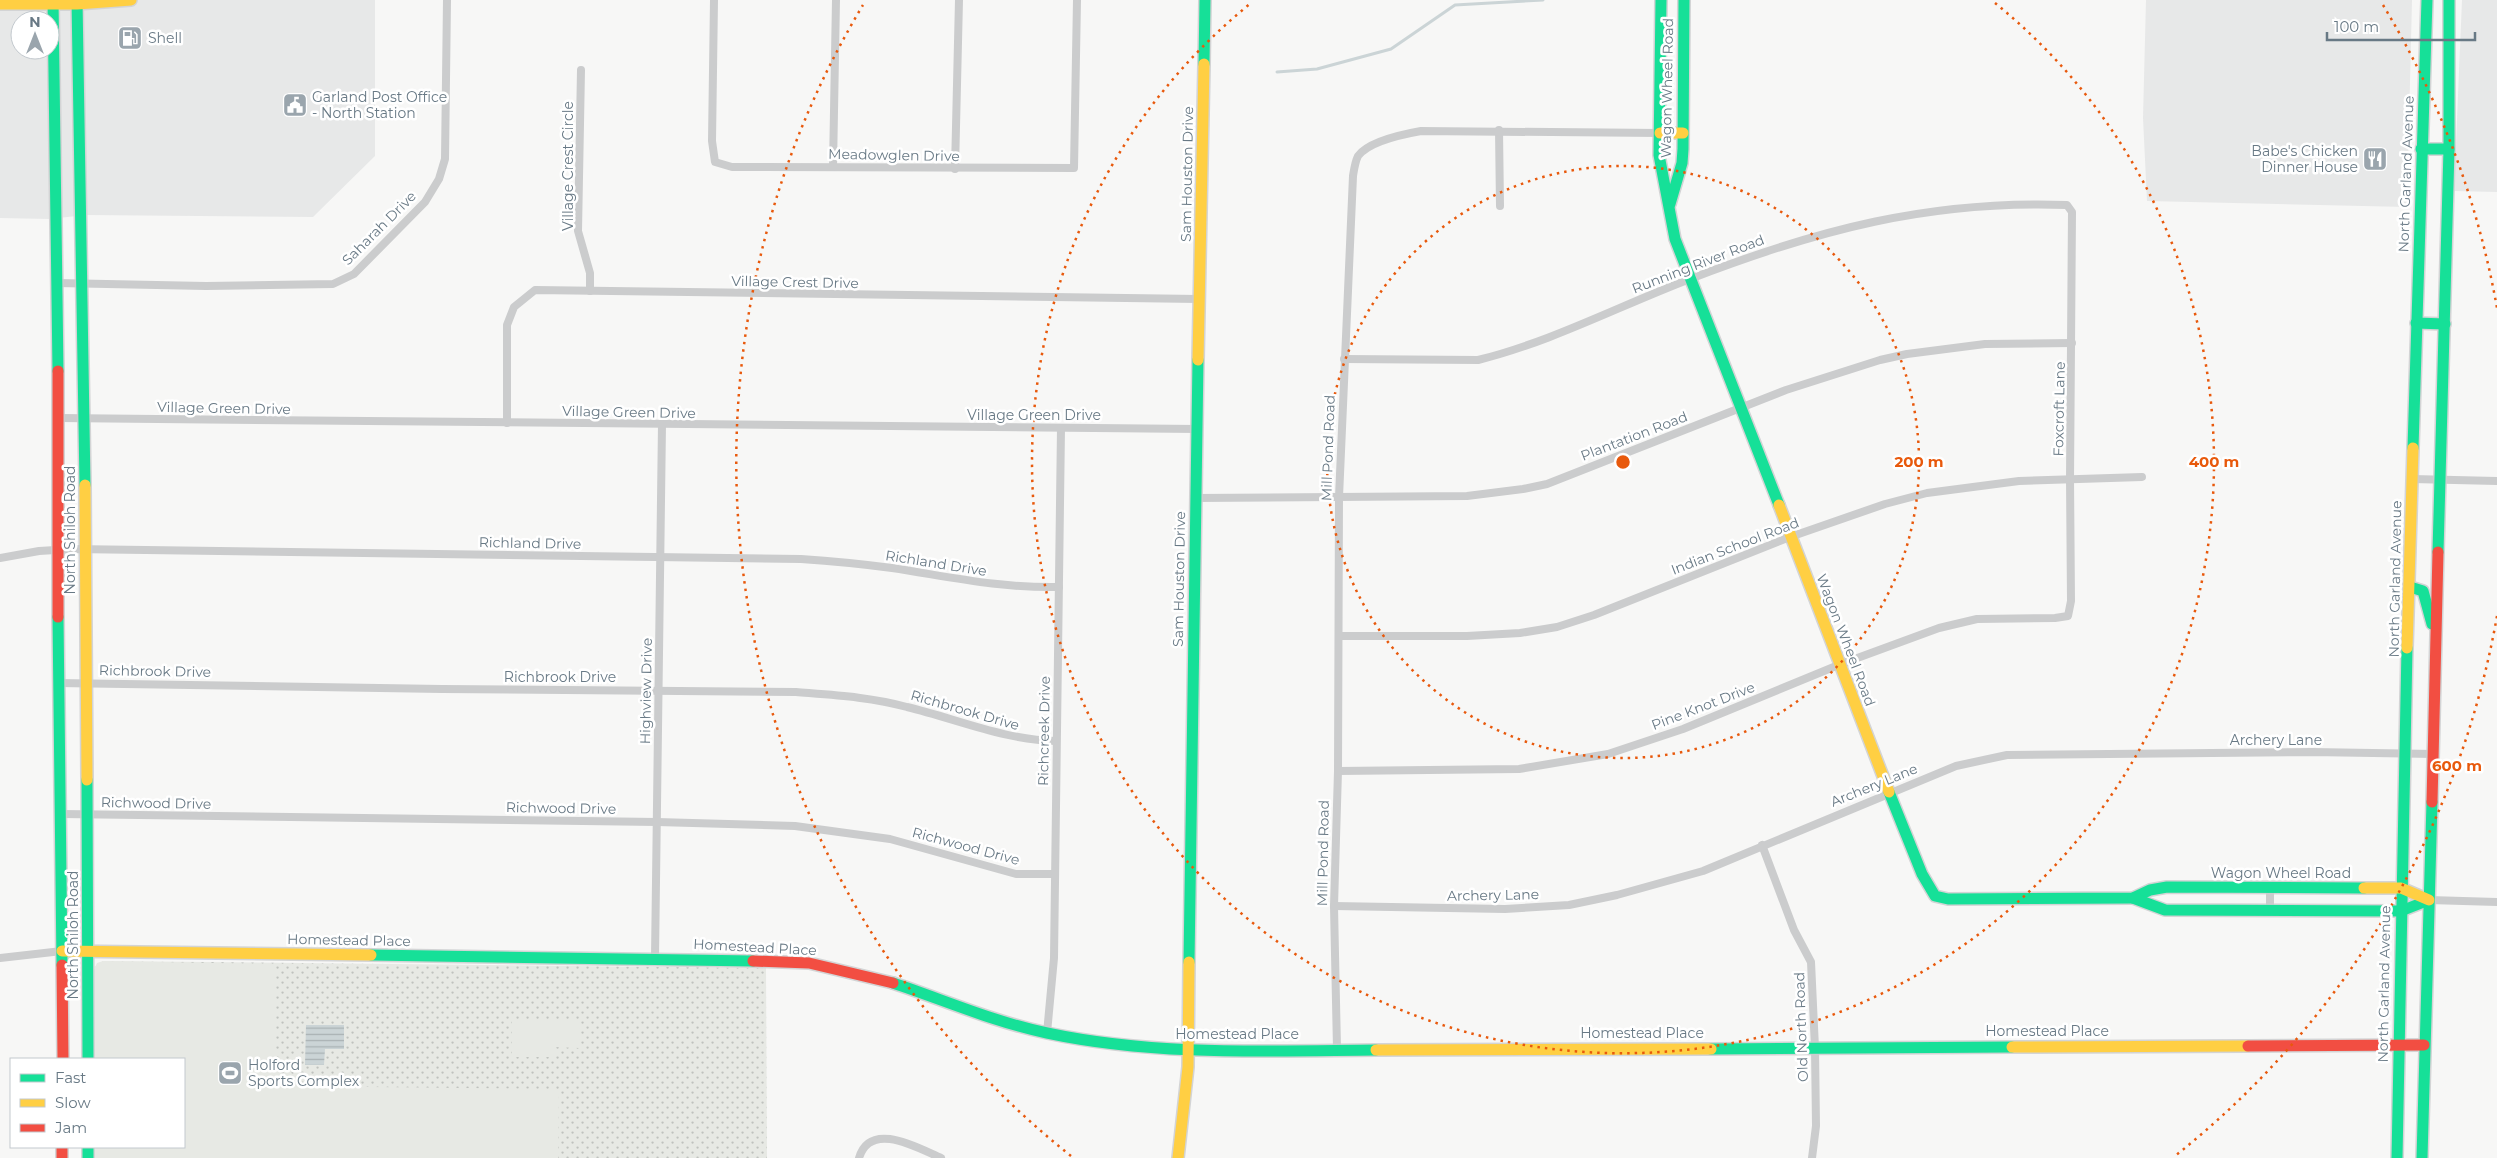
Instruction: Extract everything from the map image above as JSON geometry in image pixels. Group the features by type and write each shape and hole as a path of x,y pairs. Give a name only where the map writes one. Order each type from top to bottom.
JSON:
{"street":[{"path":"0,4 131,0"},
{"name":"Saharah Drive","path":"57,283 206,286 334,284 354,274 425,202 439,179 445,159 446,0"},
{"name":"Meadowglen Drive","path":"714,0 712,141 715,162 732,167 954,169 1074,168 1077,0"},
{"path":"833,167 836,0"},
{"path":"954,169 959,0"},
{"name":"Sam Houston Drive","path":"1178,1158 1186,1099 1188,1050 1195,498 1198,429 1205,0"},
{"name":"Wagon Wheel Road","path":"1661,0 1659,155 1675,239 1689,279 1841,664 1864,729 1891,792 1922,874 1935,896 1948,899 2133,898 2164,910 2401,911 2428,900"},
{"name":"Wagon Wheel Road","path":"1669,206 1682,163 1684,0"},
{"name":"North Garland Avenue","path":"2397,1158 2404,754 2427,0"},
{"path":"2422,1158 2449,149 2448,0"},
{"name":"North Shiloh Road","path":"53,2 59,418 58,682 63,1058"},
{"name":"North Shiloh Road","path":"77,2 85,418 84,550 88,1058"},
{"name":"Village Crest Circle","path":"581,70 578,231 590,273 590,291"},
{"path":"1499,130 1500,206"},
{"name":"Mill Pond Road","path":"1337,1049 1334,906 1338,771 1339,497 1353,176 1357,158 1365,149 1400,135 1421,131 1499,130 1660,133"},
{"path":"1660,133 1683,133"},
{"path":"2421,149 2449,149"},
{"name":"Running River Road","path":"1344,359 1478,360 1528,346 1689,279 1787,244 1851,226 1901,215 1972,206 2067,205"},
{"name":"Foxcroft Lane","path":"2067,205 2072,212 2070,479 2072,601 2068,616"},
{"name":"Village Crest Drive","path":"507,423 507,325 514,308 535,290 1199,299"},
{"path":"2416,323 2445,324"},
{"name":"Plantation Road","path":"1195,498 1467,496 1523,489 1547,484 1822,377 1907,354 1985,344 2072,343"},
{"name":"Village Green Drive","path":"59,418 1198,429"},
{"name":"Highview Drive","path":"655,958 662,424"},
{"name":"Richcreek Drive","path":"1047,1033 1052,990 1055,874 1061,428"},
{"name":"Indian School Road","path":"1339,636 1467,636 1520,633 1557,627 1594,615 1790,537 1885,504 1927,493 2019,481 2142,478"},
{"path":"2412,479 2497,481"},
{"name":"Richland Drive","path":"0,558 39,551 84,550 840,561 988,585 1020,588 1059,587"},
{"path":"2410,587 2423,591 2436,636"},
{"name":"Pine Knot Drive","path":"1338,771 1519,769 1608,754 1683,729 1841,664 1939,628 1976,619 2055,618 2068,616"},
{"name":"Richbrook Drive","path":"58,682 432,689 796,692 845,696 904,706 1017,738 1056,741"},
{"name":"Archery Lane","path":"1334,906 1505,909 1569,905 1704,871 1762,844 1956,766 2008,755 2434,754"},
{"name":"Richwood Drive","path":"61,814 657,822 796,826 890,840 1016,874 1055,874"},
{"name":"Old North Road","path":"1762,844 1794,930 1811,962 1816,1126 1812,1158"},
{"name":"Wagon Wheel Road","path":"2133,898 2150,890 2167,887 2401,888 2428,900 2497,902"},
{"path":"2270,888 2270,910"},
{"path":"0,958 62,951"},
{"name":"Homestead Place","path":"62,951 655,958 809,962 878,978 974,1013 1047,1033 1119,1046 1188,1050 2424,1044"},
{"path":"859,1158 860,1152 872,1140 884,1139 894,1139 941,1158"}],"shaded area":[{"path":"0,0 375,0 375,156 313,217 86,215 49,219 0,218"},
{"path":"2146,0 2412,0 2407,207 2147,201 2143,118"},
{"path":"2462,0 2497,0 2497,192 2454,191"},
{"path":"103,961 766,968 767,1158 96,1158 185,1148 185,1058 94,967"},
{"name":"Holford Sports Complex","path":"103,961 276,964 276,1086 559,1089 558,1158 93,1158 93,1148 185,1148 185,1058 93,1058 93,972 97,963"},
{"path":"512,1019 580,1020 579,1048 554,1047 554,1057 512,1057"},
{"path":"306,1025 344,1025 344,1049 325,1049 324,1065 305,1065"}],"waterway":[{"path":"1277,72 1317,69 1391,49 1455,5 1543,0"}],"traffic: fast":[{"path":"53,0 58,371"},
{"path":"77,0 85,485"},
{"path":"1204,64 1205,0"},
{"path":"1661,0 1659,155 1675,239 1779,505"},
{"path":"1670,204 1682,163 1683,149 1684,0"},
{"path":"2413,448 2427,0"},
{"path":"2438,552 2449,149 2449,0"},
{"path":"2421,149 2449,149"},
{"path":"2416,323 2445,324"},
{"path":"1189,962 1198,360"},
{"path":"2410,587 2423,591 2432,624"},
{"path":"58,617 62,965"},
{"path":"2397,1158 2407,648"},
{"path":"87,780 88,1058"},
{"path":"1889,792 1922,874 1935,896 1948,899 2133,898 2150,890 2167,887 2364,888"},
{"path":"2422,1158 2432,802"},
{"path":"2133,898 2165,910 2401,911 2429,900"},
{"path":"371,955 753,961"},
{"path":"893,983 1008,1023 1047,1033 1088,1040 1170,1049 1252,1051 1376,1050"},
{"path":"1711,1049 2012,1047"},
{"path":"88,1148 88,1158"}],"traffic: slow":[{"path":"0,4 77,4 131,0"},
{"path":"1198,360 1204,64"},
{"path":"1660,133 1683,133"},
{"path":"2407,648 2413,448"},
{"path":"85,485 87,780"},
{"path":"1779,505 1889,792"},
{"path":"2364,888 2401,888 2429,900"},
{"path":"62,951 371,955"},
{"path":"1178,1158 1188,1067 1189,962"},
{"path":"2012,1047 2248,1046"},
{"path":"1376,1050 1711,1049"}],"traffic: jam":[{"path":"58,371 58,617"},
{"path":"2432,802 2438,552"},
{"path":"753,961 809,963 893,983"},
{"path":"62,965 63,1058"},
{"path":"2248,1046 2424,1045"},
{"path":"62,1148 62,1158"}],"place":[{"name":"Shell","path":"130,38"},
{"name":"Garland Post Office - North Station","path":"295,105"},
{"name":"Babe's Chicken Dinner House","path":"2375,159"},
{"name":"Holford Sports Complex","path":"230,1073"}]}
